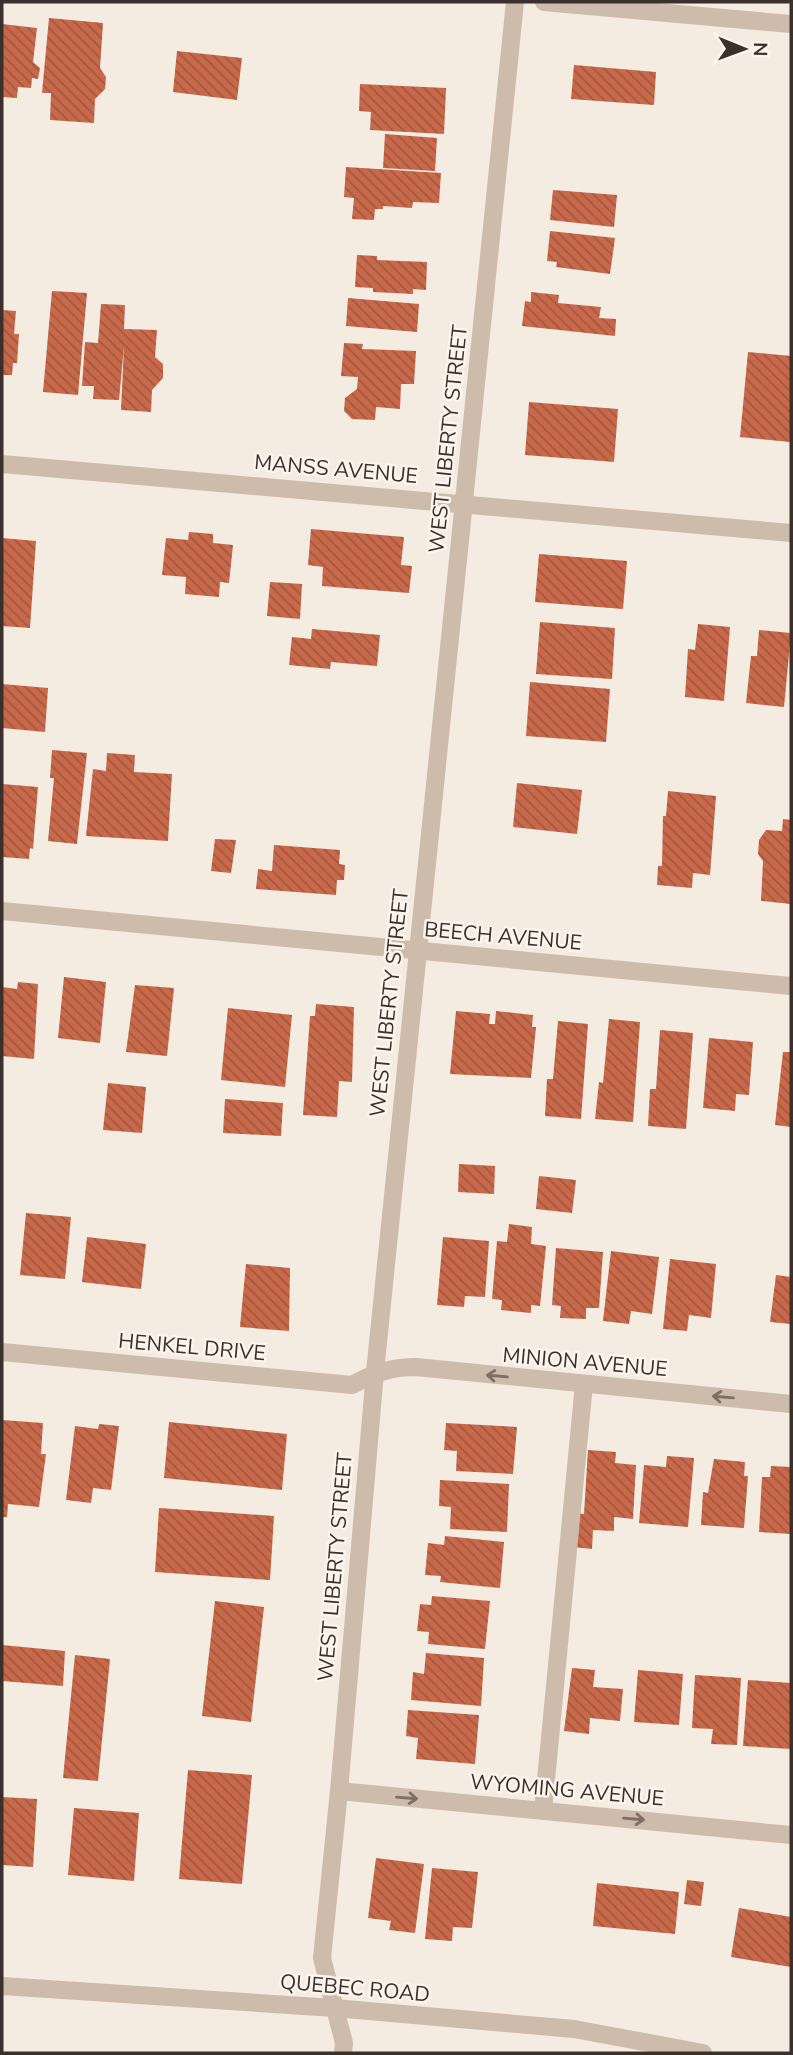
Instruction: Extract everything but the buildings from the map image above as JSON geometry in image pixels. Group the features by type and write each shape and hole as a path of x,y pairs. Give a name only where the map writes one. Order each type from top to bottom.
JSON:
{"street":[{"name":"WEST LIBERTY STREET","path":"343,2053 344,2043 322,1958 339,1791 374,1373 515,2"},
{"path":"544,2 791,24"},
{"name":"MANSS AVENUE","path":"2,464 464,502 791,533"},
{"name":"BEECH AVENUE","path":"2,911 791,986"},
{"name":"HENKEL DRIVE","path":"2,1352 352,1385 374,1373"},
{"name":"MINION AVENUE","path":"374,1373 396,1367 416,1367 791,1404"},
{"path":"543,1811 584,1384"},
{"name":"WYOMING AVENUE","path":"339,1791 791,1835"},
{"name":"QUEBEC ROAD","path":"2,1986 334,2008 574,2029 703,2053"}]}
